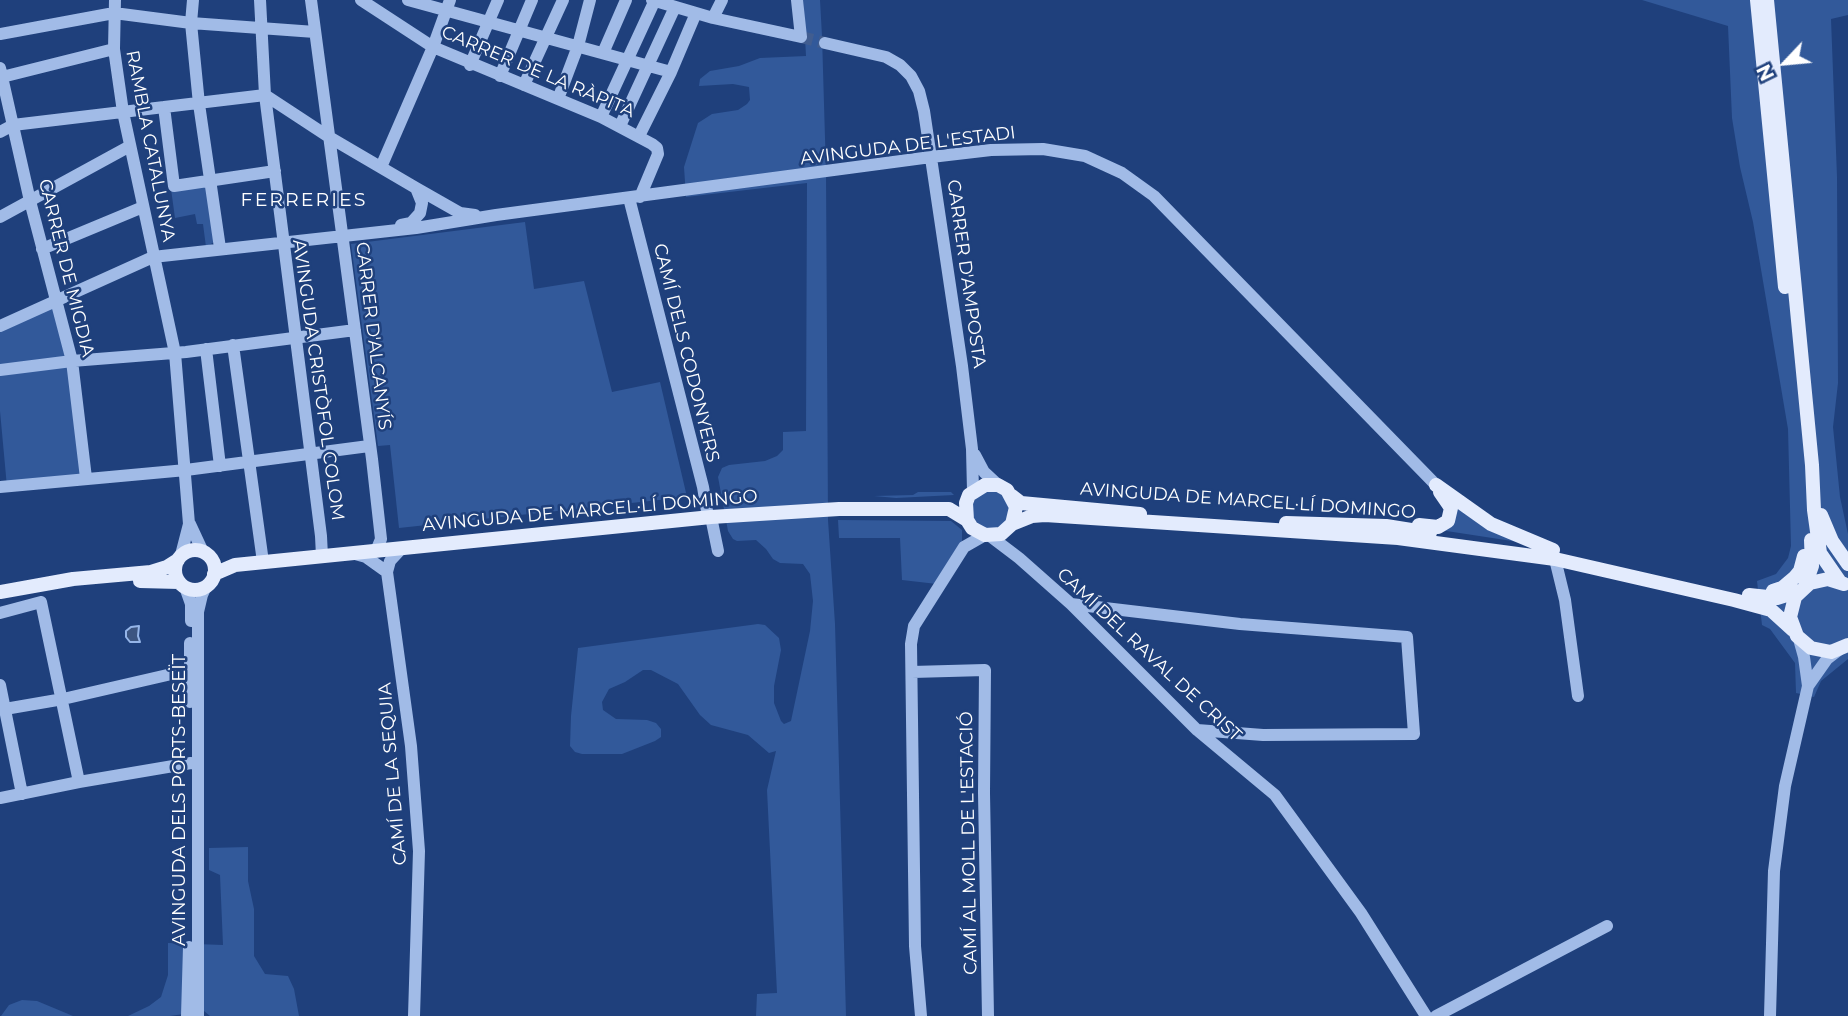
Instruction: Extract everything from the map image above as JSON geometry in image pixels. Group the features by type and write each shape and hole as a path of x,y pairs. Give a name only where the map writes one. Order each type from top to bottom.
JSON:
{"main road":[{"path":"1757,0 1774,113 1820,552 1844,584"},
{"path":"1767,0 1774,113 1812,557 1812,566 1791,610 1796,635"},
{"path":"1812,465 1822,518 1832,541 1848,564"},
{"path":"1011,526 1016,513 1012,496 998,485 985,485 949,509 967,521 978,533 987,536 1001,534 1032,516 1045,515 1398,538 1554,554 1765,608 1771,610 1811,648 1821,651 1844,647"},
{"path":"1386,526 1444,525 1451,515 1451,508 1436,485"},
{"path":"1436,485 1491,524 1554,554"},
{"path":"967,521 965,512 971,493"},
{"name":"AVINGUDA DE MARCEL·LÍ DOMINGO","path":"1012,496 1021,503 1187,518 1386,526 1554,554 1730,590"},
{"name":"AVINGUDA DE MARCEL·LÍ DOMINGO","path":"210,580 235,565 709,517 839,509 949,509"},
{"path":"1730,590 1762,593 1786,584 1800,571 1808,527"},
{"path":"0,592 73,579 151,572 167,568 190,551 206,555 214,565 210,580 197,590 152,580 43,597 0,600"},
{"name":"AVINGUDA DE MARCEL·LÍ DOMINGO","path":"206,555 235,565"},
{"path":"179,558 175,571 182,585"},
{"path":"1730,590 1767,598 1802,589 1822,579 1844,584"}],"street":[{"path":"193,0 191,23 220,248"},
{"name":"AVINGUDA CRISTÒFOL COLOM","path":"260,0 265,95 322,556"},
{"name":"CARRER D'ALCANYÍS","path":"311,0 381,539 376,551"},
{"name":"CARRER DE LA RÀPITA","path":"361,0 433,47 470,65 601,117 657,148 658,154 635,197"},
{"path":"408,0 449,5 490,22 671,72"},
{"path":"470,65 498,0"},
{"path":"500,76 532,0"},
{"path":"524,85 563,0"},
{"path":"558,99 578,46 590,0"},
{"path":"603,53 626,0"},
{"path":"601,117 654,0 713,18 801,37 797,0"},
{"path":"713,18 722,0"},
{"path":"381,167 449,5"},
{"path":"0,34 114,7 191,23 315,32"},
{"name":"RAMBLA CATALUNYA","path":"114,7 114,49 123,112 175,353 189,524"},
{"path":"620,126 676,7"},
{"path":"639,136 671,72 696,13"},
{"name":"CARRER D'AMPOSTA","path":"825,43 886,57 900,65 911,76 922,101 962,366 972,449 971,493"},
{"path":"1,72 114,49"},
{"name":"CARRER DE MIGDIA","path":"1,72 30,201 72,361 86,478"},
{"path":"0,132 13,125 265,95 329,137 456,211 469,216 496,215"},
{"path":"164,107 174,186 275,171"},
{"path":"0,217 130,146"},
{"name":"AVINGUDA DE L'ESTADI","path":"0,326 153,257 449,223 931,157 991,150 1043,149 1085,156 1122,173 1154,196 1436,485"},
{"path":"373,231 411,223 418,218 422,203 416,188"},
{"name":"CAMÍ DELS CODONYERS","path":"635,197 718,551"},
{"path":"42,248 143,207"},
{"path":"449,223 455,217 456,211"},
{"path":"0,370 175,353 355,330"},
{"path":"233,345 263,562"},
{"path":"206,349 220,466"},
{"path":"0,487 186,470 369,446"},
{"path":"972,449 984,472 998,485"},
{"path":"921,1016 915,946 912,672 914,626 964,547 967,521"},
{"path":"189,524 206,555"},
{"path":"179,558 189,524"},
{"path":"1011,526 1009,536 1019,558"},
{"path":"964,547 987,536"},
{"name":"CAMÍ DEL RAVAL DE CRIST","path":"987,536 1019,558 1070,604 1197,730 1275,795 1361,913 1426,1016"},
{"path":"351,553 366,556 387,572 390,561 402,548"},
{"path":"1554,554 1565,600 1578,696"},
{"name":"CAMÍ DE LA SEQUIA","path":"387,572 411,746 419,851 414,1016"},
{"name":"AVINGUDA DELS PORTS-BESEÏT","path":"198,1016 198,612 202,595 210,580"},
{"name":"AVINGUDA DELS PORTS-BESEÏT","path":"182,585 191,604 187,1016"},
{"path":"0,613 43,597 79,782"},
{"path":"1070,604 1240,624 1407,637 1414,734 1263,735 1197,730"},
{"path":"1770,1016 1771,918 1776,842 1785,786 1808,686 1804,657 1796,635"},
{"path":"1808,686 1827,659 1844,647"},
{"path":"5,709 63,699 189,670"},
{"name":"CAMÍ AL MOLL DE L'ESTACIÓ","path":"912,672 985,670 988,1016"},
{"path":"0,685 22,794"},
{"path":"0,799 191,763"},
{"path":"1436,1016 1607,926"}],"shaded area":[{"path":"803,0 820,0 822,36 826,172 828,520 835,624 846,1016 756,1016 757,994 777,993 767,790 776,751 769,753 748,735 711,725 700,715 678,684 651,670 643,670 609,689 602,702 603,710 616,719 656,723 661,729 661,737 655,741 622,754 575,752 570,746 571,716 578,648 758,624 765,625 779,638 781,650 774,686 774,703 781,721 784,724 791,721 810,631 813,601 810,574 803,564 780,563 773,559 756,540 733,539 728,531 718,477 722,468 729,465 765,461 777,456 783,450 783,432 806,431 807,183 686,197 684,167 698,123 712,114 738,110 750,100 749,87 733,84 699,86 700,79 710,71 739,66 760,58 806,56"},
{"path":"1642,0 1848,0 1848,15 1831,19 1837,177 1838,383 1833,427 1840,497 1848,534 1848,659 1821,681 1814,697 1796,693 1795,663 1770,629 1762,625 1757,581 1776,574 1788,558 1791,546 1788,429 1753,222 1732,118 1728,26"},
{"path":"208,185 214,242 206,247 203,224 197,224 195,214 175,218 171,189"},
{"path":"525,222 534,289 584,281 612,392 660,382 687,497 399,528 390,445 378,446 351,244"},
{"path":"57,301 86,478 7,487 0,411 0,326"},
{"path":"991,491 1004,497 1010,510 1004,523 991,529 978,523 972,510 978,497"},
{"path":"918,492 951,492 954,495 896,498 874,496 913,495"},
{"path":"1454,507 1525,543 1440,530"},
{"path":"838,520 951,521 962,530 962,545 937,584 902,580 900,538 839,538"},
{"path":"139,626 140,642 130,642 126,631"},
{"path":"248,847 248,881 254,909 254,956 265,974 288,976 294,989 299,1016 210,1016 204,1011 170,1016 128,1016 161,997 168,975 168,943 223,945 220,875 209,870 209,848"},
{"path":"22,1000 37,1001 73,1016 1,1016 9,1005"}],"tunnel":[{"path":"801,37 825,43"}],"district":[{"name":"FERRERIES","path":"304,200"}]}
